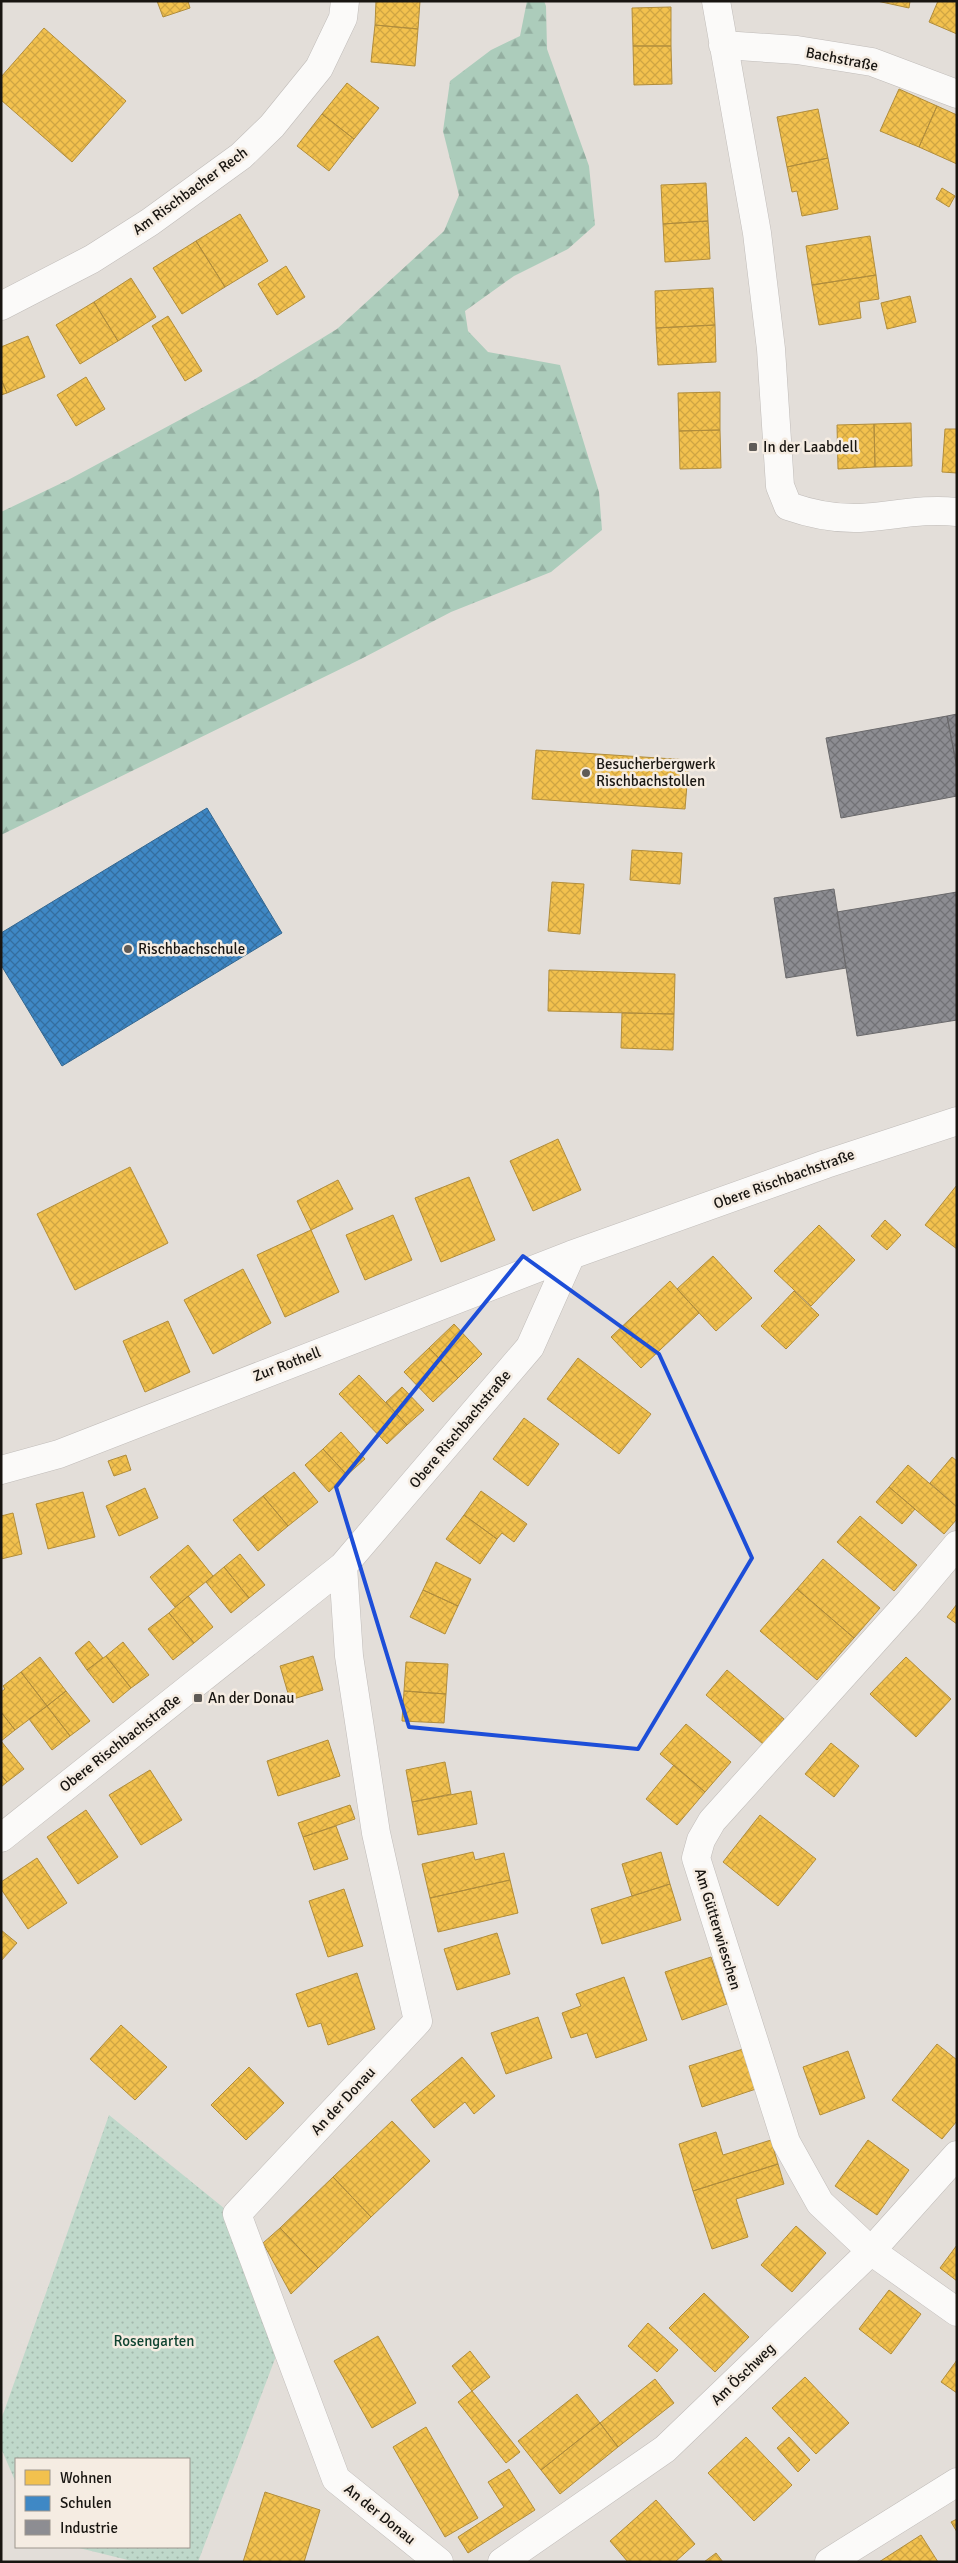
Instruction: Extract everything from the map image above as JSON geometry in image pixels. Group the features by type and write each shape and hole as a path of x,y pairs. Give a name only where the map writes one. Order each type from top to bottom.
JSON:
{"street":[{"name":"Am Rischbacher Rech","path":"1,306 108,248 150,222 241,156 272,126 319,68 343,18 345,1"},
{"path":"716,1 722,45 757,233 770,349 780,486 788,506 813,515 858,518 936,510 957,512"},
{"name":"Bachstraße","path":"722,45 797,50 872,62 957,94"},
{"name":"Obere Rischbachstraße","path":"1,1838 343,1566 530,1347 571,1255 826,1164 957,1121"},
{"name":"Zur Rothell","path":"1,1470 59,1454 571,1255"},
{"name":"Am Gütterwieschen","path":"957,1545 910,1601 712,1821 701,1840 696,1858 786,2142 820,2203 871,2251 957,2312"},
{"name":"An der Donau","path":"343,1566 349,1656 376,1833 418,2022 237,2214 336,2479 438,2562"},
{"name":"Am Öschweg","path":"502,2562 665,2449 871,2251 957,2155"},
{"path":"829,2562 957,2482"}],"highlighted area":[{"path":"523,1256 659,1354 752,1558 638,1749 409,1727 336,1487"}],"green space":[{"path":"527,1 544,1 546,6 547,49 589,166 595,225 568,249 514,276 465,311 468,331 488,352 560,365 599,492 602,530 551,572 451,612 361,659 1,835 1,512 68,480 252,381 337,329 444,231 459,195 443,131 450,81 491,50 520,36"},
{"name":"Rosengarten","path":"109,2115 230,2213 281,2343 198,2562 136,2562 79,2548 190,2548 190,2458 15,2458 15,2481 1,2448 1,2420"}],"building: Wohnen":[{"path":"157,1 188,1 190,8 163,17"},
{"path":"376,1 420,1 418,29 375,25"},
{"path":"877,1 910,1 909,8"},
{"path":"938,1 957,1 957,34 929,22"},
{"path":"671,7 671,46 633,46 632,8"},
{"path":"375,25 418,29 415,66 371,62"},
{"path":"44,28 126,101 72,162 1,100 1,77"},
{"path":"633,46 671,46 672,84 634,85"},
{"path":"347,83 379,108 354,139 322,114"},
{"path":"899,89 937,106 919,147 880,131"},
{"path":"937,106 957,115 957,164 919,147"},
{"path":"818,109 828,158 787,167 777,117"},
{"path":"322,114 354,139 329,171 297,146"},
{"path":"828,158 838,209 802,216 797,191 792,192 787,167"},
{"path":"706,183 708,221 663,224 661,185"},
{"path":"942,188 955,196 949,207 936,199"},
{"path":"240,214 268,261 225,287 196,241"},
{"path":"708,221 710,259 665,262 663,224"},
{"path":"870,236 876,275 812,285 806,246"},
{"path":"196,241 225,287 182,314 153,268"},
{"path":"286,266 305,297 277,315 258,284"},
{"path":"876,275 879,299 859,302 861,318 819,325 812,285"},
{"path":"131,278 156,317 118,341 94,302"},
{"path":"713,288 715,325 656,328 655,291"},
{"path":"910,296 916,322 887,329 881,303"},
{"path":"94,302 118,341 80,364 56,325"},
{"path":"168,316 202,371 185,381 152,326"},
{"path":"715,325 716,362 658,365 656,328"},
{"path":"28,336 45,377 7,393 1,379 1,347"},
{"path":"86,377 105,409 76,426 57,395"},
{"path":"1,379 7,393 1,395"},
{"path":"720,392 720,430 679,431 678,393"},
{"path":"911,423 912,466 875,467 874,424"},
{"path":"874,424 875,467 838,469 837,425"},
{"path":"945,429 957,429 957,473 942,472"},
{"path":"720,430 721,468 680,469 679,431"},
{"path":"536,750 689,760 685,809 532,799"},
{"path":"632,850 682,853 680,884 630,880"},
{"path":"552,882 584,884 580,934 548,931"},
{"path":"549,970 675,974 674,1014 548,1011"},
{"path":"622,1013 674,1014 673,1050 621,1048"},
{"path":"558,1139 581,1190 533,1211 510,1161"},
{"path":"130,1167 168,1243 75,1290 37,1214"},
{"path":"469,1177 495,1240 441,1262 415,1198"},
{"path":"338,1180 353,1209 311,1230 297,1201"},
{"path":"957,1185 957,1249 925,1225"},
{"path":"393,1215 412,1260 365,1280 346,1235"},
{"path":"885,1220 901,1235 887,1250 871,1236"},
{"path":"819,1225 855,1260 811,1306 774,1271"},
{"path":"311,1230 339,1292 285,1317 257,1255"},
{"path":"713,1256 752,1298 716,1331 677,1289"},
{"path":"243,1269 271,1323 213,1354 184,1300"},
{"path":"670,1281 699,1313 641,1368 611,1337"},
{"path":"794,1291 819,1315 786,1349 761,1326"},
{"path":"168,1321 190,1372 145,1392 123,1341"},
{"path":"454,1324 482,1354 458,1378 429,1348"},
{"path":"429,1348 458,1378 433,1402 404,1372"},
{"path":"578,1358 651,1414 619,1454 547,1399"},
{"path":"359,1375 407,1425 387,1444 339,1394"},
{"path":"402,1387 424,1410 407,1425 386,1402"},
{"path":"524,1418 559,1444 528,1486 493,1459"},
{"path":"341,1432 365,1459 347,1475 323,1449"},
{"path":"323,1449 347,1475 329,1492 305,1465"},
{"path":"126,1455 131,1470 114,1476 108,1461"},
{"path":"952,1457 957,1461 957,1507 930,1483"},
{"path":"908,1465 957,1507 957,1519 944,1534 889,1487"},
{"path":"294,1472 318,1502 288,1526 263,1496"},
{"path":"889,1487 915,1509 902,1524 876,1502"},
{"path":"145,1488 158,1518 119,1536 106,1506"},
{"path":"481,1491 527,1524 514,1542 502,1533 497,1539 464,1515"},
{"path":"83,1492 95,1537 48,1549 36,1504"},
{"path":"263,1496 288,1526 258,1551 233,1520"},
{"path":"13,1513 22,1554 1,1559 1,1516"},
{"path":"464,1515 497,1539 480,1564 446,1539"},
{"path":"860,1516 917,1565 894,1591 837,1542"},
{"path":"188,1545 213,1576 175,1607 150,1577"},
{"path":"240,1554 265,1585 249,1598 224,1567"},
{"path":"823,1559 880,1608 854,1638 797,1589"},
{"path":"436,1562 471,1579 458,1606 423,1590"},
{"path":"224,1567 249,1598 231,1613 206,1582"},
{"path":"797,1589 854,1638 817,1680 760,1631"},
{"path":"423,1590 458,1606 445,1634 410,1617"},
{"path":"188,1596 213,1627 194,1643 169,1613"},
{"path":"957,1604 957,1624 947,1617"},
{"path":"169,1613 194,1643 173,1660 148,1629"},
{"path":"89,1641 103,1658 87,1670 75,1653"},
{"path":"123,1642 149,1675 131,1688 106,1656"},
{"path":"106,1656 131,1688 113,1703 87,1670"},
{"path":"313,1656 323,1690 290,1700 280,1666"},
{"path":"40,1657 66,1691 47,1706 21,1672"},
{"path":"906,1657 951,1699 916,1737 870,1694"},
{"path":"406,1662 448,1664 446,1694 404,1691"},
{"path":"727,1670 784,1719 763,1744 706,1695"},
{"path":"21,1672 47,1706 15,1730 1,1712 1,1692 5,1689 3,1686"},
{"path":"66,1691 90,1721 70,1736 47,1706"},
{"path":"404,1691 446,1694 444,1723 402,1721"},
{"path":"47,1706 70,1736 52,1750 29,1719"},
{"path":"1,1712 15,1730 1,1741"},
{"path":"686,1724 731,1762 705,1792 660,1754"},
{"path":"328,1740 340,1776 278,1796 267,1761"},
{"path":"1,1741 24,1769 7,1782 1,1775"},
{"path":"831,1743 859,1766 834,1797 805,1774"},
{"path":"445,1762 451,1794 412,1802 406,1770"},
{"path":"674,1765 705,1792 677,1825 646,1799"},
{"path":"150,1770 182,1820 141,1845 109,1795"},
{"path":"1,1775 7,1782 1,1787"},
{"path":"471,1791 477,1824 418,1835 412,1802"},
{"path":"350,1805 355,1819 303,1837 298,1823"},
{"path":"86,1810 118,1857 78,1884 47,1837"},
{"path":"760,1815 816,1859 778,1906 723,1862"},
{"path":"336,1826 348,1859 314,1870 303,1837"},
{"path":"473,1852 475,1860 504,1853 510,1880 430,1898 422,1864"},
{"path":"661,1852 670,1884 632,1896 622,1864"},
{"path":"37,1858 67,1903 28,1929 1,1889 1,1882"},
{"path":"510,1880 518,1913 438,1932 430,1898"},
{"path":"670,1884 681,1920 602,1944 591,1909"},
{"path":"344,1889 363,1946 328,1957 309,1901"},
{"path":"1,1930 17,1943 1,1961"},
{"path":"497,1933 510,1974 457,1990 444,1949"},
{"path":"711,1957 727,2004 682,2020 665,1972"},
{"path":"357,1973 375,2029 328,2045 321,2023 308,2027 296,1994"},
{"path":"624,1977 647,2040 596,2058 587,2033 571,2038 562,2013 581,2006 576,1994"},
{"path":"538,2017 552,2058 506,2074 491,2033"},
{"path":"121,2025 167,2067 135,2100 90,2059"},
{"path":"937,2044 957,2060 957,2121 942,2139 892,2100"},
{"path":"743,2049 756,2089 702,2107 689,2066"},
{"path":"848,2051 865,2098 820,2115 803,2067"},
{"path":"462,2057 495,2096 474,2114 465,2102 434,2128 411,2100"},
{"path":"249,2067 284,2103 246,2140 211,2105"},
{"path":"392,2121 430,2161 371,2217 333,2177"},
{"path":"716,2132 723,2155 771,2140 778,2164 693,2191 679,2144"},
{"path":"868,2140 909,2170 877,2215 835,2186"},
{"path":"778,2164 784,2184 736,2199 748,2237 712,2249 693,2191"},
{"path":"333,2177 371,2217 318,2268 280,2228"},
{"path":"796,2226 826,2253 792,2292 761,2265"},
{"path":"280,2228 318,2268 291,2294 263,2243"},
{"path":"957,2245 957,2281 940,2268"},
{"path":"889,2290 921,2314 891,2354 859,2329"},
{"path":"704,2293 749,2337 715,2372 669,2328"},
{"path":"648,2323 678,2350 657,2372 628,2346"},
{"path":"378,2336 416,2403 372,2428 334,2361"},
{"path":"470,2351 490,2377 472,2391 452,2366"},
{"path":"957,2360 957,2393 941,2382"},
{"path":"805,2377 849,2423 816,2454 772,2408"},
{"path":"655,2379 674,2403 618,2447 600,2423"},
{"path":"472,2391 520,2452 506,2463 458,2402"},
{"path":"577,2394 600,2423 541,2470 518,2441"},
{"path":"600,2423 618,2447 560,2494 541,2470"},
{"path":"426,2427 478,2518 445,2537 393,2447"},
{"path":"746,2437 792,2485 754,2521 708,2473"},
{"path":"789,2437 810,2460 798,2472 777,2448"},
{"path":"509,2469 535,2510 468,2553 458,2537 504,2507 488,2482"},
{"path":"265,2492 320,2510 304,2562 243,2562"},
{"path":"656,2500 695,2544 675,2562 628,2562 610,2541"},
{"path":"957,2519 957,2532 951,2522"},
{"path":"921,2535 938,2562 879,2562"},
{"path":"716,2553 723,2562 704,2562"}],"building: Schulen":[{"name":"Rischbachschule","path":"207,808 282,933 62,1066 1,965 1,933"}],"building: Industrie":[{"path":"957,714 957,768 947,716"},
{"path":"947,716 957,768 957,796 841,818 826,738"},
{"path":"834,889 846,968 786,978 774,898"},
{"path":"957,892 957,1020 857,1036 837,912"}],"place":[{"name":"In der Laabdell","path":"753,447"},
{"name":"Besucherbergwerk Rischbachstollen","path":"586,773"},
{"name":"Rischbachschule","path":"128,949"},
{"name":"An der Donau","path":"198,1698"}]}
